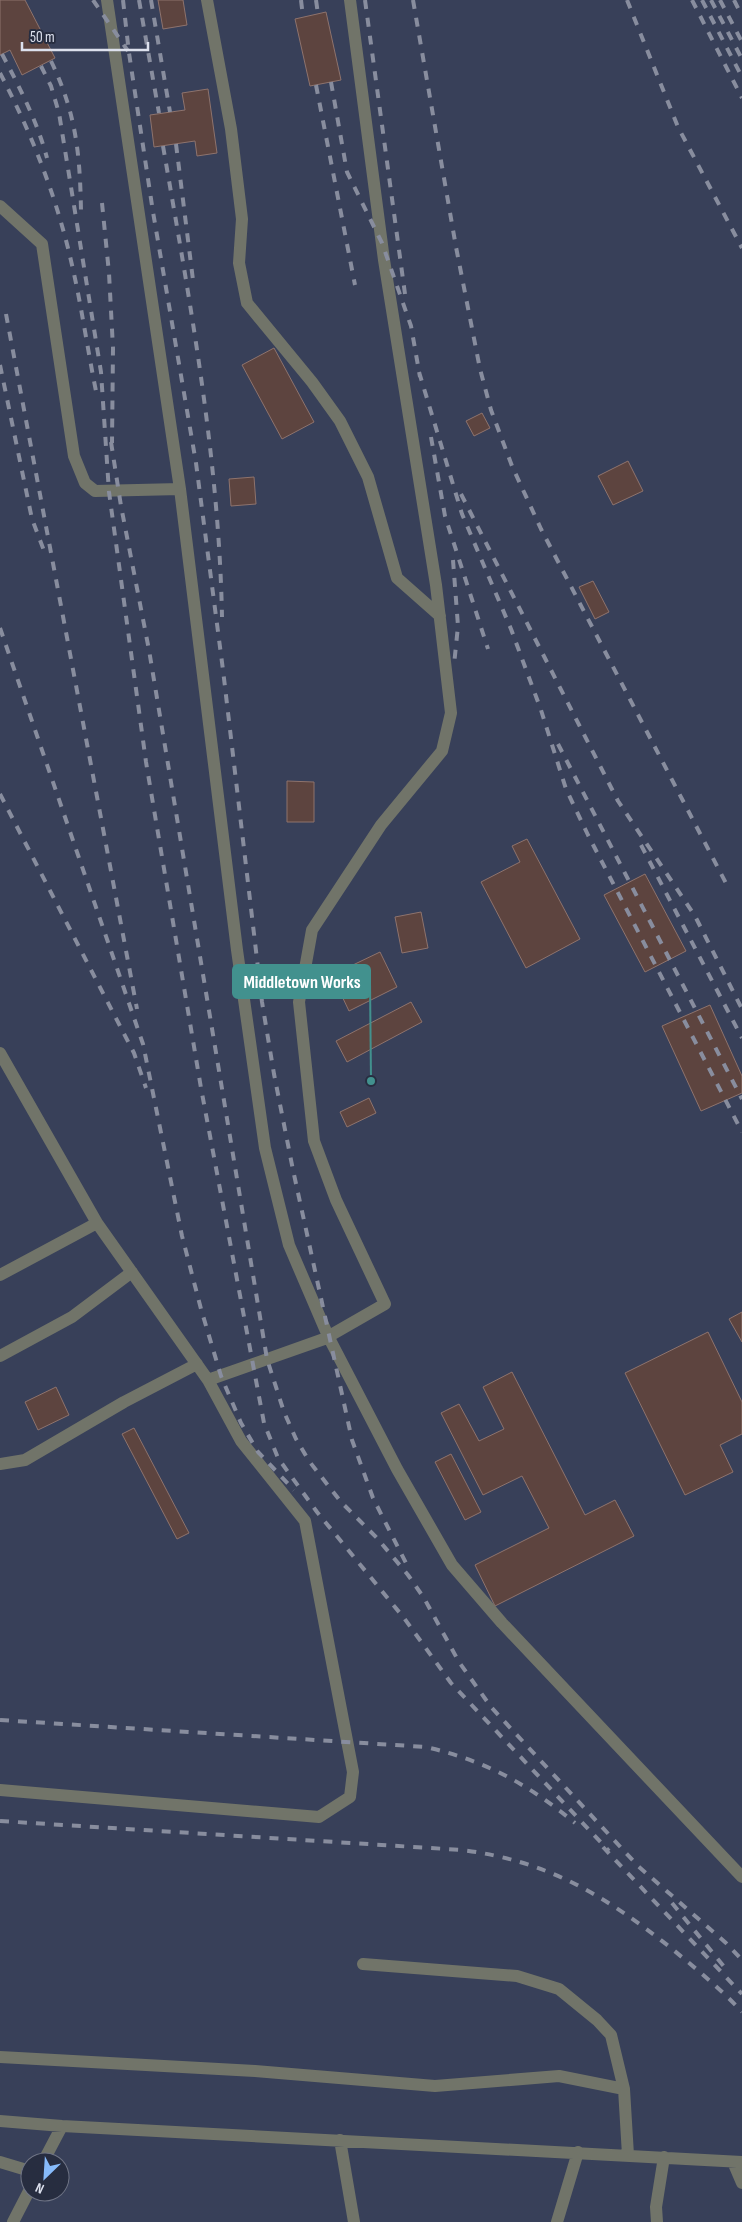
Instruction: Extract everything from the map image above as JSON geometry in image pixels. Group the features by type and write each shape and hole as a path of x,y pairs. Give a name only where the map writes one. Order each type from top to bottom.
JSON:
{"lane":[{"path":"107,0 180,489 265,1148 289,1245 328,1336 397,1469 452,1565 502,1623 742,1877"},
{"path":"207,0 233,147 242,220 240,263 247,304 312,382 340,422 368,477 397,578 440,616"},
{"path":"208,1380 328,1336 385,1304 336,1200 314,1141 300,1002 312,930 381,825 442,751 451,714 440,616 384,260 350,0"},
{"path":"0,206 42,244 74,456 85,483 95,491 180,489"},
{"path":"0,1053 97,1223 208,1380 241,1441 306,1521 353,1772 350,1797 319,1817 0,1790"},
{"path":"0,1275 97,1223"},
{"path":"0,1356 72,1317 132,1272"},
{"path":"0,1464 25,1460 124,1402 197,1364"},
{"path":"363,1964 517,1976 559,1989 597,2020 611,2036 624,2089 628,2155"},
{"path":"0,2058 255,2071 435,2086 558,2076 624,2089"},
{"path":"0,2121 62,2126 738,2162 742,2182"},
{"path":"49,2152 62,2126"},
{"path":"340,2140 354,2222"},
{"path":"556,2222 578,2152"},
{"path":"657,2222 656,2207 664,2157"},
{"path":"0,2162 20,2168"},
{"path":"13,2222 23,2202"}],"shaded area":[{"path":"0,0 742,0 742,2222 0,2222"}],"building":[{"path":"0,0 25,0 55,58 22,75 10,50 0,55"},
{"path":"158,0 183,0 187,25 163,29"},
{"path":"326,12 341,80 310,86 295,19"},
{"path":"208,89 217,153 197,156 195,141 154,147 150,115 185,110 182,93"},
{"path":"274,348 314,422 282,439 242,365"},
{"path":"482,413 490,428 474,436 466,421"},
{"path":"628,461 643,491 613,505 598,476"},
{"path":"254,477 256,504 231,506 229,479"},
{"path":"593,581 609,612 595,619 579,587"},
{"path":"287,781 314,782 314,822 287,822"},
{"path":"527,839 580,939 526,968 481,882 520,862 512,846"},
{"path":"645,874 686,951 645,972 604,895"},
{"path":"421,912 428,948 402,953 395,917"},
{"path":"380,952 397,987 349,1011 332,975"},
{"path":"411,1002 422,1022 347,1062 336,1041"},
{"path":"710,1005 742,1076 742,1093 701,1111 662,1026"},
{"path":"369,1098 376,1113 347,1127 340,1112"},
{"path":"742,1312 742,1342 729,1319"},
{"path":"708,1332 742,1402 742,1434 720,1445 733,1472 685,1495 625,1373"},
{"path":"512,1372 585,1515 615,1500 634,1536 495,1606 475,1565 549,1528 522,1476 483,1495 441,1413 459,1404 479,1441 504,1429 483,1387"},
{"path":"56,1387 69,1415 38,1430 25,1402"},
{"path":"134,1428 189,1533 177,1539 122,1434"},
{"path":"451,1454 481,1512 465,1520 435,1462"}],"railway":[{"path":"93,0 128,51"},
{"path":"123,0 153,212 196,463 223,670 262,1002 274,1074 352,1440 373,1498 409,1569"},
{"path":"139,0 159,113"},
{"path":"151,0 170,112"},
{"path":"301,0 303,17"},
{"path":"316,0 318,14"},
{"path":"365,0 405,294"},
{"path":"413,0 456,247 480,369 491,410 512,466 541,529 728,887"},
{"path":"627,0 678,127 742,248"},
{"path":"692,0 742,98"},
{"path":"702,0 742,77"},
{"path":"711,0 742,59"},
{"path":"720,0 742,42"},
{"path":"734,0 742,16"},
{"path":"2,54 22,92 47,158"},
{"path":"51,61 66,98 75,134 78,152 81,211"},
{"path":"41,66 51,86 59,113 101,372 109,492 146,762 201,1088 264,1423 278,1458 317,1512 404,1618 451,1683 609,1851"},
{"path":"0,73 33,143 59,215 76,281 97,396"},
{"path":"331,82 347,172 382,243 411,326 420,377"},
{"path":"316,85 355,285"},
{"path":"176,144 193,280"},
{"path":"163,146 202,381 215,499 222,617"},
{"path":"102,203 109,273 113,348 112,443"},
{"path":"6,314 137,1009"},
{"path":"0,365 32,519 46,556"},
{"path":"419,372 462,514 511,629 541,710 566,789 742,1132"},
{"path":"431,437 445,516 488,649"},
{"path":"111,442 121,506 149,650 267,1359 284,1412 296,1439 309,1461 341,1502 377,1538 408,1575 424,1598 459,1662 491,1707 638,1866 726,1943 742,1960"},
{"path":"461,494 618,801 695,916 742,1009"},
{"path":"453,560 458,626 454,665"},
{"path":"0,628 143,1044 182,1236 221,1376 241,1423 258,1452 294,1490"},
{"path":"558,744 742,1099"},
{"path":"0,794 134,1053 146,1088"},
{"path":"641,845 742,1038"},
{"path":"0,1720 426,1747 468,1759 505,1776 558,1809 575,1823"},
{"path":"0,1821 462,1850 522,1862 574,1883 622,1912 671,1948 716,1986 742,2012"},
{"path":"603,1847 742,1994"},
{"path":"672,1903 726,1969"}],"place":[{"name":"Middletown Works","path":"371,1081"}]}
